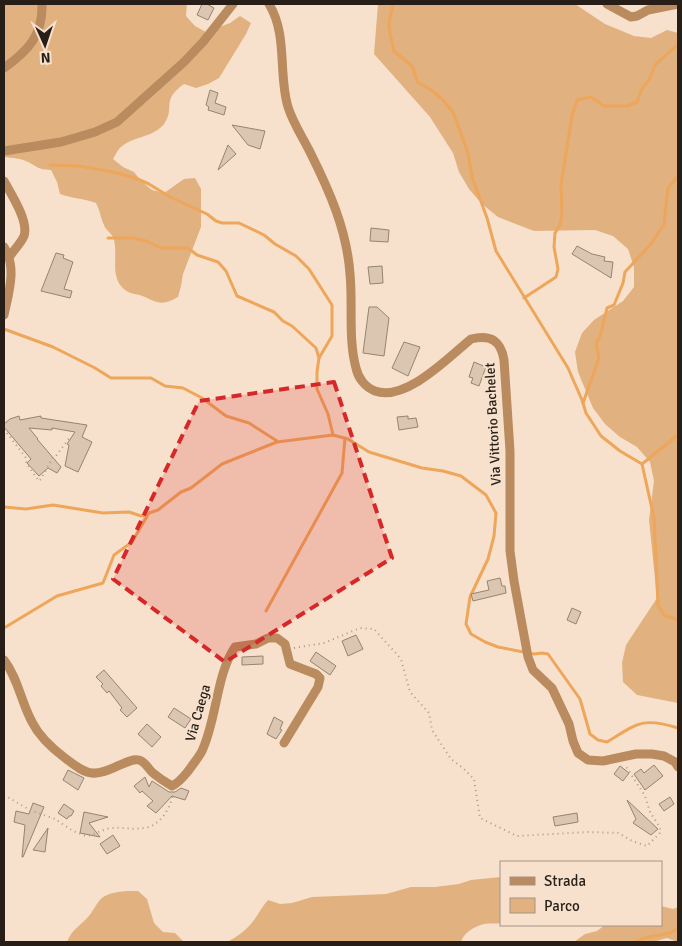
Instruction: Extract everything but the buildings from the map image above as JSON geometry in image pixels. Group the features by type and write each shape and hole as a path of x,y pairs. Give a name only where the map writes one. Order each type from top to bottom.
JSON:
{"street":[{"path":"4,68 21,56 31,45 43,15 42,4"},
{"path":"4,152 60,142 95,132 117,122 184,62 203,42 233,4"},
{"name":"Via Vittorio Bachelet","path":"269,4 279,31 288,108 332,198 339,220 350,274 353,348 356,368 360,378 375,391 402,390 418,382 472,339 488,337 497,343 503,351 510,451 510,551 514,582 532,670 552,688 568,724 572,741 578,753 588,760 603,761 636,754 652,754 664,756 675,762 678,767"},
{"path":"608,4 631,17 648,10 678,4"},
{"path":"4,181 25,227 23,238 10,256"},
{"path":"4,247 10,256 10,284 4,314"},
{"name":"Via Caega","path":"176,784 202,752 210,731 230,654 235,647 256,644 272,637 280,639 285,644 290,664 316,674 320,678 318,687 284,743"},
{"path":"4,660 16,683 31,722 57,752 86,771 96,773 140,760 159,778 172,786 176,784"}],"path":[{"path":"4,429 26,458 26,464 39,481 53,458 70,437"},
{"path":"287,650 324,642 360,628 374,629 400,660 410,692 429,713 432,730 451,759 474,779 480,818 516,836 588,832 618,833 632,842 647,846 661,832 659,826 650,812 645,796 625,765 615,758"},
{"path":"4,795 30,810 55,819 73,831 86,836 104,829 144,828 154,824 169,808 176,784"}],"highlighted area":[{"path":"334,382 392,558 225,662 113,579 199,401"}],"green space":[{"path":"4,4 187,4 186,16 195,26 206,32 230,23 240,16 251,23 219,78 196,88 184,84 172,95 169,113 164,124 154,132 124,145 118,150 113,159 123,167 134,172 152,190 164,193 184,179 195,178 201,189 201,227 183,274 178,297 165,302 158,302 124,289 116,275 115,243 105,226 96,203 60,194 51,170 41,169 16,158 4,157"},
{"path":"378,4 575,4 605,24 634,36 651,38 667,30 678,33 678,703 637,695 623,682 622,663 626,645 657,598 649,520 654,481 650,462 637,447 620,437 605,424 593,408 578,372 575,352 582,333 594,320 623,301 634,287 634,267 628,249 613,236 595,230 534,231 498,217 482,204 469,189 459,172 453,153 430,117 374,54"},
{"path":"500,877 500,923 477,926 467,933 461,942 227,942 249,927 268,900 280,904 292,903 312,897 386,894 411,887 435,887 459,884 471,880"},
{"path":"126,891 138,891 147,899 154,923 163,932 175,933 184,942 67,942 73,931 90,915 104,896"},
{"path":"662,906 673,909 678,907 678,942 667,938 653,942 574,942 585,934 597,931 604,926 662,926"}],"waterway":[{"path":"393,4 389,23 394,51 412,66 418,83 430,89 453,112 468,153 472,177 487,218 496,251 568,368 586,413 601,436 620,451 642,464 654,518 658,605 664,615 678,620"},
{"path":"524,298 556,277 558,269 554,247 555,233 560,225 562,214 561,184 572,116 577,100 591,97 604,106 627,106 637,102 641,90 649,80 655,65 678,44"},
{"path":"50,165 79,166 135,178 207,214 216,221 239,223 264,235 296,256 309,269 332,305 332,336 319,358 317,389 328,414 333,435"},
{"path":"583,403 599,358 596,343 600,337 607,308 614,305 623,283 625,272 651,244 664,224 668,188 678,176"},
{"path":"108,238 133,238 146,241 161,248 188,248 197,255 218,262 226,271 237,296 274,312 316,348 319,358"},
{"path":"4,329 53,347 111,378 151,378 165,386 183,388 202,398 226,416 249,423 277,441"},
{"path":"4,628 57,596 103,583 114,555 132,542 149,513 158,510 181,492 191,488 222,464 277,442 333,435 348,439 369,452 422,468 461,476 486,495 496,513 494,536 488,559 470,597 466,624 471,634 498,647 534,654 548,654 580,699 590,734 598,740 607,742 626,730 641,724 656,723 678,728"},
{"path":"642,464 678,435"},
{"path":"266,611 342,473 345,438"},
{"path":"4,507 26,509 53,505 103,513 129,512 141,516 148,514"},
{"path":"636,942 644,938 670,933 678,928"}]}
